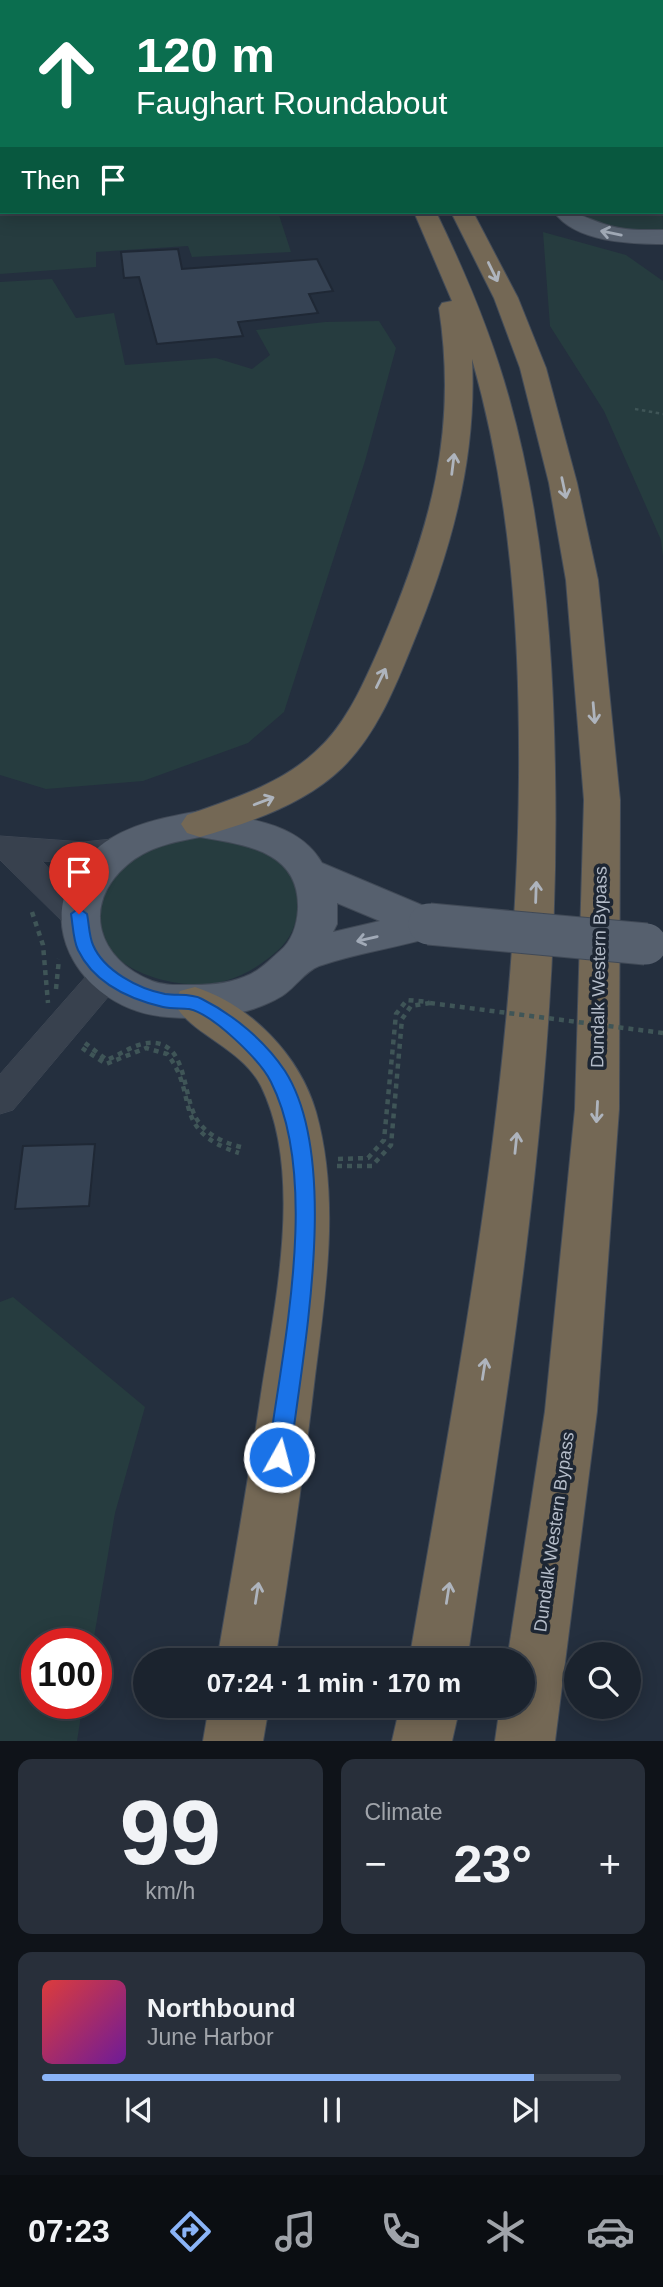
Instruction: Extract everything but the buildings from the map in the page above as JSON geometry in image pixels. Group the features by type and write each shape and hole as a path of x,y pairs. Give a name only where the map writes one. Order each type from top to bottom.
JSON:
{"highway":[{"path":"200,824 283,793 328,761 348,738 380,683 424,583 450,489 462,390 440,217"},
{"path":"440,217 459,283 491,370 512,457 528,553 540,796 533,975 509,1216 440,1648"},
{"name":"Dundalk Western Bypass","path":"440,217 506,298 533,368 563,483 582,580 602,800 597,1109 571,1410 525,1741"},
{"path":"195,1003 250,1040 278,1076 296,1122 306,1197 301,1285 248,1648"},
{"path":"233,1741 237,1718"},
{"path":"422,1741 427,1718"}],"main road":[{"path":"569,214 596,229 657,239"},
{"path":"200,824 225,825 267,836 300,858 312,874 319,891 321,918 305,954 285,974 257,990 236,997 195,1003 165,1001 134,992 107,975 85,948 79,918 82,898 92,879 121,849 166,829 200,824"},
{"path":"312,874 429,924 657,946"},
{"path":"305,954 429,924"}],"street":[{"path":"4,848 84,853 121,849"},
{"path":"4,848 41,878 79,918"},
{"path":"0,1099 61,1018 107,975"}],"path":[{"path":"635,409 663,414"},
{"path":"29,906 38,923 61,1018"},
{"path":"59,952 55,998 61,1018 84,1051 106,1064 144,1048 161,1049 172,1058 188,1116 200,1130 225,1149 240,1150"},
{"path":"327,1158 368,1158 384,1140 396,1014 407,1000 663,1032"},
{"path":"326,1165 372,1166 391,1145 402,1018 411,1006 430,1003"}],"green space":[{"path":"0,214 279,214 291,252 192,257 188,246 96,252 96,267 0,274"},
{"path":"584,214 663,214 663,232 610,227"},
{"path":"543,232 626,255 663,281 663,557 661,540 604,411 550,326"},
{"path":"52,279 76,318 114,313 125,365 216,358 252,369 270,355 256,330 325,322 379,321 396,348 365,461 284,712 248,743 143,781 46,789 0,775 0,282"},
{"path":"206,835 246,844 268,853 280,862 295,887 298,901 293,929 286,941 270,957 246,973 225,981 198,984 170,982 143,974 120,960 103,943 95,923 99,899 117,874 148,849 167,841"},
{"path":"13,1297 145,1407 115,1513 96,1628 21,1628 21,1719 80,1719 77,1741 0,1741 0,1302"}],"route":[{"path":"79,914 85,948 107,975 134,992 165,1001 195,1003 250,1040 278,1076 296,1122 306,1197 301,1285 279,1457"}]}
